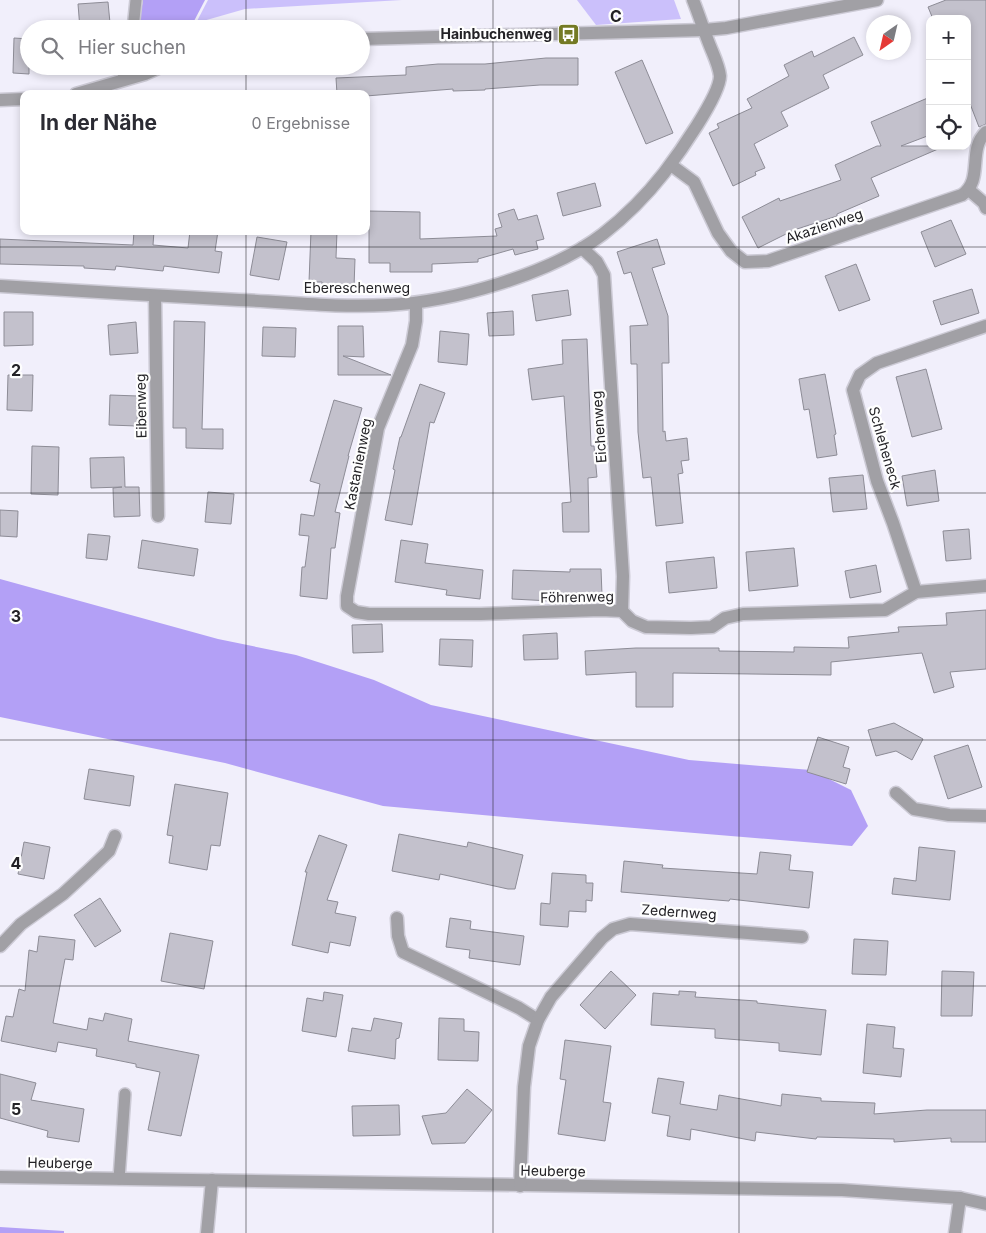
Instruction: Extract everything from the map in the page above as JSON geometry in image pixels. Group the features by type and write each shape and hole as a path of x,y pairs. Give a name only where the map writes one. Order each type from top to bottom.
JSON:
{"street":[{"path":"693,0 704,30"},
{"path":"370,39 704,30 726,28 877,0"},
{"name":"Ebereschenweg","path":"0,286 155,296 345,305 386,305 416,303 462,294 530,272 582,248 603,234 627,214 652,188 670,165 718,89 720,77 717,64 704,30"},
{"path":"89,90 141,75"},
{"path":"0,100 20,99"},
{"path":"986,132 976,149 974,178 969,190 984,203 986,208"},
{"name":"Akazienweg","path":"670,165 694,182 718,233 731,251 745,262 768,261 962,195 969,190"},
{"name":"Eichenweg","path":"582,248 597,262 604,275 623,576 622,611"},
{"name":"Eibenweg","path":"155,296 158,516"},
{"name":"Kastanienweg","path":"347,606 347,596 378,428 412,345 416,321 416,303"},
{"name":"Schleheneck","path":"916,592 893,522 877,481 854,390 860,375 877,363 986,326"},
{"path":"916,592 986,586"},
{"name":"Föhrenweg","path":"347,606 356,612 369,614 622,611 632,621 646,626 712,627 725,618 744,614 885,610 916,592"},
{"path":"896,793 914,809 949,815 986,816"},
{"path":"0,946 21,924 63,894 109,851 115,836"},
{"path":"397,918 398,936 403,952 518,1008 538,1020"},
{"name":"Zedernweg","path":"520,1186 524,1087 529,1046 538,1020 551,997 602,938 613,929 630,924 802,936"},
{"name":"Heuberge","path":"0,1177 842,1190 960,1198 986,1204"},
{"path":"208,1233 212,1180"},
{"path":"955,1233 960,1198"}],"lane":[{"path":"134,20 136,0"},
{"path":"123,80 124,75"},
{"path":"119,1179 126,1094"}],"shaded area":[{"path":"143,0 205,0 195,20 140,20"},
{"path":"208,0 402,0 245,9 206,20 198,20"},
{"path":"577,0 674,0 681,19 596,25"},
{"path":"0,579 218,639 296,655 374,680 431,705 689,760 811,770 851,790 868,826 852,846 383,806 225,763 0,717"},
{"path":"0,1227 64,1231 64,1233 0,1233"}],"building":[{"path":"946,0 986,0 986,124 979,127 971,106 971,15 931,15 928,7"},
{"path":"108,2 110,20 79,20 78,4"},
{"path":"854,37 863,55 823,75 829,88 781,112 788,126 754,144 765,168 755,172 756,175 733,186 709,133 719,128 717,124 752,108 747,99 789,76 784,65 812,51 814,57"},
{"path":"14,38 20,38 20,73 13,73"},
{"path":"546,58 578,58 578,85 540,85 485,90 453,91 453,89 370,96 370,90 337,90 336,78 406,75 406,67 438,64 485,64"},
{"path":"642,60 673,133 646,144 615,72"},
{"path":"926,99 926,137 901,146 926,146 926,150 936,150 871,178 879,196 837,214 837,216 794,230 758,248 742,217 779,198 780,201 841,180 835,165 877,146 881,146 871,122"},
{"path":"595,183 601,206 563,216 557,193"},
{"path":"514,209 518,220 537,215 544,239 536,241 538,249 515,255 513,249 478,259 478,262 432,264 432,272 390,272 390,263 369,263 370,211 420,212 420,239 497,236 495,229 502,227 498,214"},
{"path":"951,220 966,254 935,267 921,232"},
{"path":"134,235 154,235 153,245 188,248 190,235 217,235 215,251 222,252 219,273 164,266 163,271 116,266 115,270 84,268 84,266 0,264 0,239 133,245"},
{"path":"311,235 337,235 336,258 355,259 354,287 322,286 322,282 309,282"},
{"path":"257,237 287,242 279,280 250,275"},
{"path":"657,239 665,264 652,268 668,316 669,363 662,363 663,432 665,431 666,441 687,438 689,460 681,461 683,473 678,474 683,523 656,526 651,477 643,478 638,432 637,364 631,364 630,326 648,325 631,272 624,274 617,252"},
{"path":"856,264 870,300 839,311 825,276"},
{"path":"972,289 979,313 941,325 933,301"},
{"path":"568,290 571,315 536,321 532,295"},
{"path":"513,311 514,335 489,336 487,313"},
{"path":"4,312 33,312 33,345 4,346"},
{"path":"174,321 205,322 202,429 223,429 223,449 186,448 186,428 173,428"},
{"path":"136,322 138,353 110,355 108,325"},
{"path":"338,326 363,326 364,357 343,356 391,375 338,375"},
{"path":"263,327 296,328 295,357 262,356"},
{"path":"440,331 469,334 467,365 438,362"},
{"path":"587,339 591,446 594,446 597,477 588,478 589,532 563,532 562,503 571,502 564,396 532,400 528,369 563,364 562,340"},
{"path":"926,369 942,429 912,437 896,377"},
{"path":"825,374 836,434 834,435 837,455 817,458 809,409 804,410 799,379"},
{"path":"8,375 33,375 32,411 7,410"},
{"path":"420,384 445,393 434,423 430,422 412,525 385,520 400,437"},
{"path":"110,395 138,396 137,426 109,425"},
{"path":"334,400 362,408 335,512 340,513 335,548 331,548 327,599 300,596 302,567 305,567 309,536 299,535 301,514 314,516 320,484 310,481"},
{"path":"32,446 59,447 58,495 31,494"},
{"path":"124,457 125,487 139,487 140,516 114,517 113,488 122,487 91,488 90,458"},
{"path":"935,470 939,501 907,506 902,476"},
{"path":"863,475 867,509 833,512 829,478"},
{"path":"208,492 234,494 231,524 205,522"},
{"path":"0,510 18,511 17,537 0,536"},
{"path":"969,529 971,559 946,561 943,531"},
{"path":"88,534 110,536 107,560 86,558"},
{"path":"142,540 198,549 194,576 138,568"},
{"path":"401,540 428,544 425,563 483,570 480,599 446,595 447,590 395,582"},
{"path":"794,548 798,586 749,591 746,552"},
{"path":"714,557 717,588 669,593 666,562"},
{"path":"876,565 881,592 850,598 845,571"},
{"path":"570,569 601,569 602,595 551,596 551,601 512,599 513,570 570,572"},
{"path":"986,610 986,669 950,672 954,687 934,693 922,653 831,662 831,675 673,673 673,707 636,707 636,672 586,675 585,651 636,648 719,648 719,651 794,652 794,647 849,648 848,637 899,632 898,627 947,625 946,613"},
{"path":"382,624 383,652 353,653 352,625"},
{"path":"557,633 558,659 524,660 523,635"},
{"path":"440,639 473,640 472,667 439,665"},
{"path":"894,723 923,739 912,760 896,751 876,756 868,730"},
{"path":"818,737 849,747 843,767 850,769 846,784 807,772"},
{"path":"968,745 982,787 948,799 934,756"},
{"path":"89,769 134,776 130,806 84,799"},
{"path":"175,784 228,793 220,846 211,845 207,870 169,863 173,836 167,835"},
{"path":"399,834 467,847 468,842 523,855 515,889 440,874 439,880 392,871"},
{"path":"319,835 347,845 327,900 338,902 335,913 356,917 350,946 330,942 328,953 292,945 307,872 305,872"},
{"path":"24,842 50,847 44,879 18,874"},
{"path":"919,847 955,851 950,900 892,894 894,878 916,881"},
{"path":"760,852 791,855 789,870 813,872 809,908 730,899 729,901 621,892 624,861 663,865 662,868 757,874"},
{"path":"552,873 586,875 586,883 593,883 592,901 586,900 586,912 569,911 568,927 540,925 541,903 550,904"},
{"path":"100,898 121,931 95,947 74,915"},
{"path":"450,918 471,921 470,929 524,936 520,965 469,958 470,950 446,947"},
{"path":"170,933 213,941 204,989 161,981"},
{"path":"39,936 75,940 73,960 65,959 53,1023 87,1030 89,1018 103,1021 105,1013 132,1019 128,1041 199,1055 181,1136 148,1130 160,1072 136,1067 136,1064 96,1056 97,1049 58,1042 56,1052 1,1041 6,1016 13,1017 19,989 25,991 29,950 37,952"},
{"path":"854,939 888,941 886,975 852,974"},
{"path":"611,971 636,995 605,1029 580,1005"},
{"path":"942,971 974,972 972,1016 941,1016"},
{"path":"679,991 696,992 695,997 757,1001 757,1003 826,1010 821,1055 779,1051 779,1043 715,1038 715,1029 651,1025 653,993 679,995"},
{"path":"324,992 343,995 336,1037 302,1031 307,998 323,1001"},
{"path":"374,1018 402,1023 399,1038 396,1039 395,1059 348,1051 352,1028 371,1031"},
{"path":"439,1018 464,1019 464,1031 479,1032 478,1061 438,1060"},
{"path":"867,1024 895,1027 893,1048 904,1049 901,1077 863,1073"},
{"path":"565,1040 611,1046 603,1102 611,1103 605,1141 558,1134 566,1080 560,1079"},
{"path":"0,1074 36,1083 31,1100 84,1109 79,1142 47,1137 48,1131 0,1118"},
{"path":"658,1078 684,1082 680,1104 717,1110 719,1095 781,1106 782,1094 821,1098 821,1101 875,1103 874,1114 927,1110 986,1110 986,1142 951,1142 951,1138 894,1142 894,1139 817,1137 816,1139 756,1132 755,1141 691,1129 690,1140 667,1136 670,1116 652,1113"},
{"path":"467,1089 492,1110 465,1143 432,1144 422,1116 446,1113"},
{"path":"399,1105 400,1135 353,1136 352,1106"}],"place":[{"name":"Hainbuchenweg","path":"568,34"}]}
